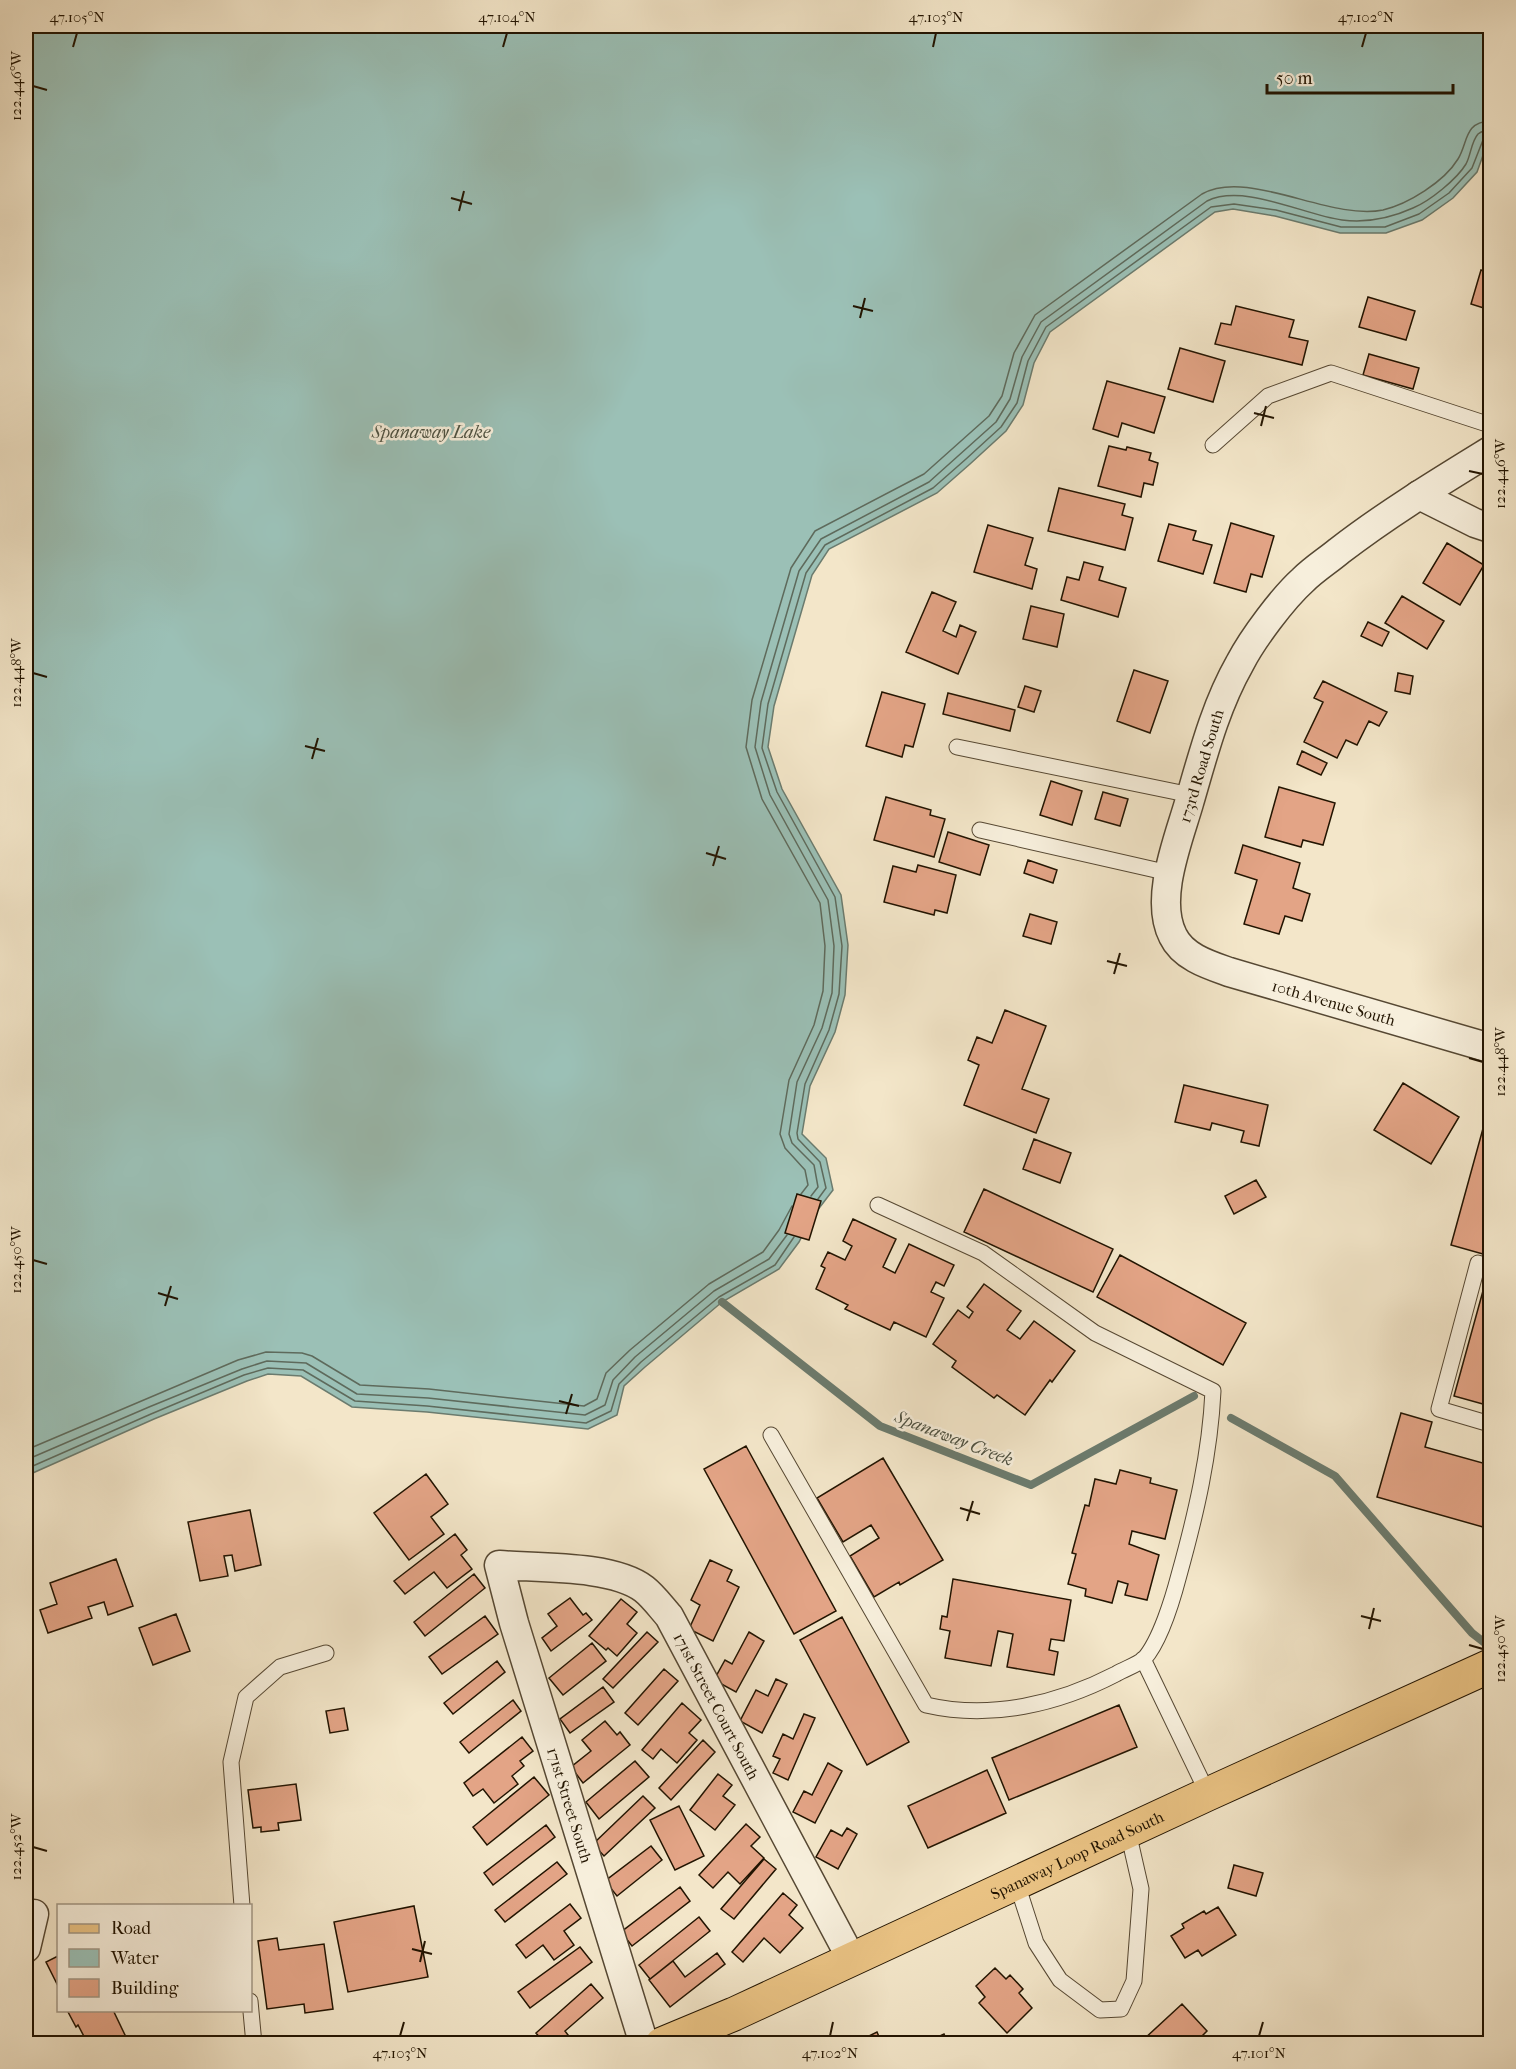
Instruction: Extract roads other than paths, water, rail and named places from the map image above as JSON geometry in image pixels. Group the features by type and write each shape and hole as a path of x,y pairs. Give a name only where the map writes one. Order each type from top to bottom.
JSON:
{"main road":[{"name":"Spanaway Loop Road South","path":"662,2043 734,2014 1208,1794 1491,1666"}],"street":[{"name":"173rd Road South","path":"1181,949 1168,922 1166,903 1169,873 1201,756 1220,704 1240,662 1266,624 1302,580 1373,524 1491,452"},
{"path":"1419,495 1475,523 1491,528"},
{"name":"10th Avenue South","path":"1181,949 1205,963 1228,972 1491,1048"},
{"name":"171st Street Court South","path":"499,1565 597,1572 622,1579 643,1588 669,1616 852,1960"},
{"name":"171st Street South","path":"499,1565 514,1623 644,2043"},
{"path":"26,1948 33,1914"}],"lane":[{"path":"1213,445 1268,396 1330,373 1491,425"},
{"path":"957,747 1191,795"},
{"path":"980,830 1169,873"},
{"path":"771,1435 926,1705 947,1710 1010,1709 1049,1701 1092,1686 1143,1659 1161,1629 1174,1596 1202,1486 1211,1424 1213,1391 1095,1333 983,1253 878,1205"},
{"path":"1491,1267 1478,1263 1439,1409 1491,1424"},
{"path":"242,1904 231,1762 246,1697 280,1667 327,1653"},
{"path":"1143,1659 1208,1794"},
{"path":"1017,1884 1036,1943 1060,1980 1100,2010 1121,2008 1134,1981 1141,1889 1128,1832"},
{"path":"251,2012 254,2043"}],"water":[{"name":"Spanaway Lake","path":"26,26 1490,26 1490,136 1477,172 1453,198 1422,220 1386,233 1340,233 1275,216 1233,209 1215,212 1050,332 1034,363 1023,405 1006,431 970,464 937,493 829,549 812,575 774,706 768,747 782,789 841,895 848,945 845,995 835,1032 810,1086 802,1134 826,1158 833,1190 810,1220 799,1242 779,1269 722,1302 624,1386 617,1415 588,1429 427,1412 352,1407 301,1376 268,1374 154,1419 26,1476"}],"waterway":[{"name":"Spanaway Creek","path":"722,1302 880,1426 1031,1485 1194,1396"},
{"name":"Spanaway Creek","path":"1231,1418 1335,1476 1472,1633 1490,1647"}]}
